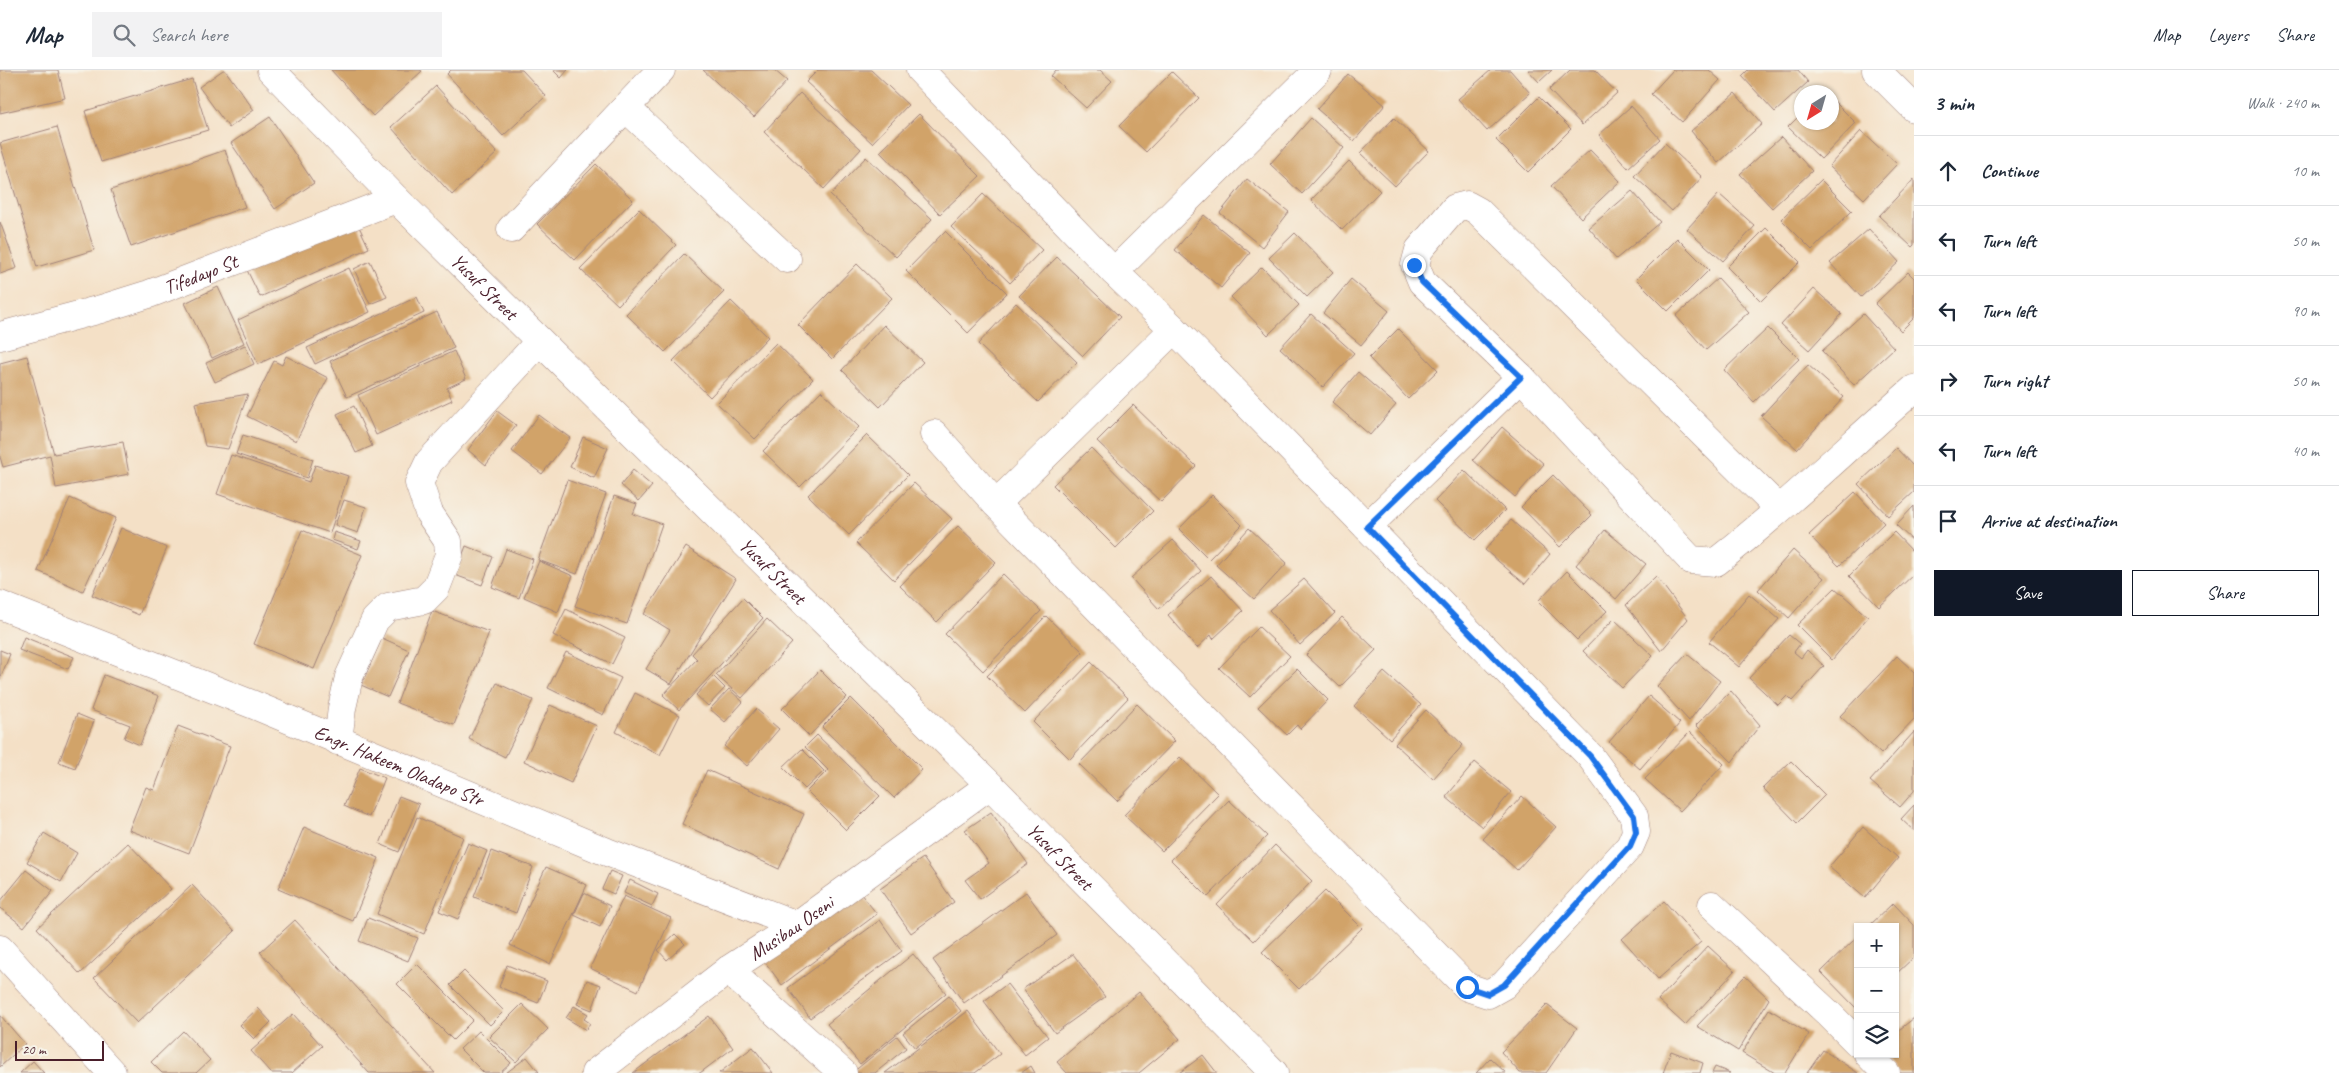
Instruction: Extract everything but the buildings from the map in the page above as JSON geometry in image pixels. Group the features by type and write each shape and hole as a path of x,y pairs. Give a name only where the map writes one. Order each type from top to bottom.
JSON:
{"street":[{"name":"Yusuf Street","path":"271,70 396,200 990,785 1274,1073"},
{"path":"511,228 661,70"},
{"path":"920,70 1114,272 1174,329 1590,756 1634,816 1636,832 1630,846 1504,985 1488,994 1467,987 996,504 934,434"},
{"path":"1114,272 1318,70"},
{"path":"1876,70 1914,108"},
{"path":"626,108 787,259"},
{"name":"Tifedayo St","path":"0,336 149,294 396,200"},
{"path":"1778,509 1478,211 1468,205 1455,208 1419,250 1414,265 1422,282 1521,377 1691,560 1716,562 1778,509 1914,389"},
{"path":"996,504 1174,329"},
{"path":"338,741 342,708 349,677 375,620 388,607 424,600 436,588 449,555 448,541 429,513 419,483 429,462 539,342"},
{"path":"1367,527 1521,377"},
{"name":"Engr. Hakeem Oladapo Str","path":"0,605 254,705 607,852 797,925"},
{"name":"Musibau Oseni","path":"595,1073 728,970 797,925 990,785"},
{"path":"1712,905 1854,1039"},
{"path":"0,949 112,1073"},
{"path":"728,970 843,1073"},
{"path":"1872,1058 1886,1073"}],"route":[{"path":"1414,265 1422,282 1521,377 1367,527 1590,756 1634,816 1636,832 1630,846 1504,985 1488,994 1467,987"}]}
